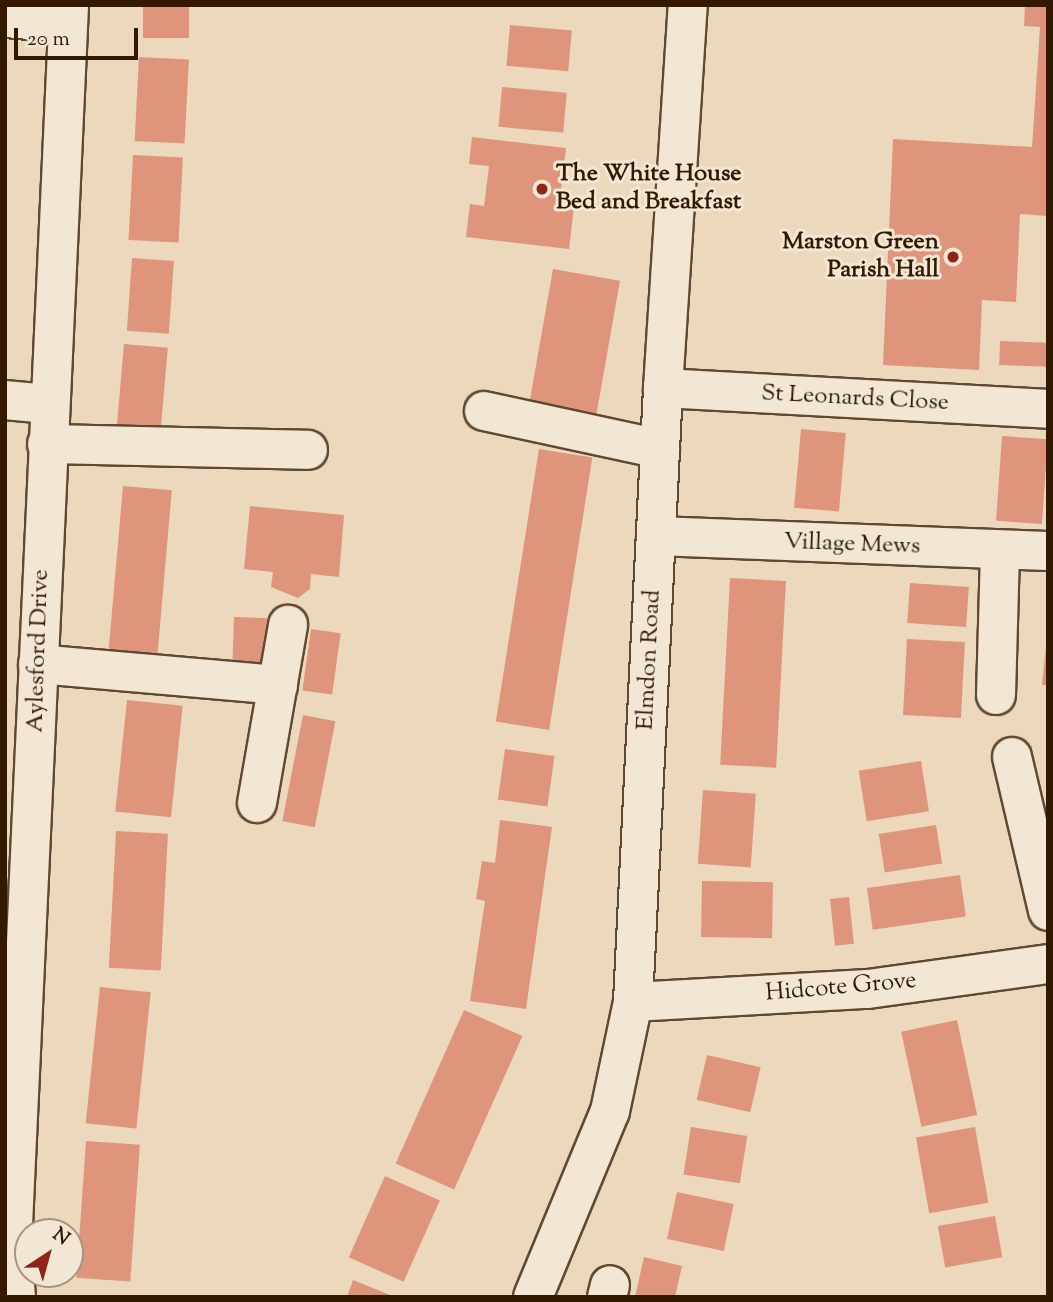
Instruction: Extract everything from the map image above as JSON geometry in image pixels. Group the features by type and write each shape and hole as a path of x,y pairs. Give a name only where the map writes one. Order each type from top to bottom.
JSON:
{"street":[{"name":"Elmdon Road","path":"533,1297 610,1111 633,1002 663,388 688,5"},
{"path":"5,18 68,14"},
{"name":"Aylesford Drive","path":"16,1297 12,1247 20,725 38,664 68,14"},
{"name":"St Leonards Close","path":"663,388 1048,409"},
{"path":"5,400 48,404"},
{"path":"484,411 660,449"},
{"path":"47,444 309,450"},
{"name":"Village Mews","path":"656,536 1048,551"},
{"path":"996,695 1000,550"},
{"path":"257,803 288,625"},
{"path":"38,664 278,685"},
{"path":"1012,757 1048,911"},
{"name":"Hidcote Grove","path":"633,1002 868,989 1048,964"}],"building":[{"path":"143,5 189,5 189,38 143,38"},
{"name":"Marston Green Parish Hall","path":"1025,5 1048,5 1048,216 1020,214 1016,302 982,300 979,370 883,365 893,139 1032,147 1040,27 1024,26"},
{"path":"510,25 572,30 568,71 506,66"},
{"path":"139,57 189,60 185,144 135,141"},
{"path":"502,87 567,93 563,133 499,127"},
{"path":"472,137 566,148 559,205 574,207 569,249 466,237 470,204 484,206 489,166 469,164"},
{"path":"133,155 183,158 178,243 129,240"},
{"path":"132,258 174,261 169,334 127,331"},
{"path":"553,269 620,281 596,418 529,406"},
{"path":"1000,341 1048,343 1047,367 999,365"},
{"path":"124,344 168,348 161,431 117,427"},
{"path":"801,429 846,433 839,512 794,508"},
{"path":"1002,436 1048,439 1042,524 996,521"},
{"path":"539,449 592,457 549,730 496,722"},
{"path":"123,486 172,490 157,665 108,660"},
{"path":"250,506 344,515 339,577 311,574 310,589 298,598 271,587 273,572 244,569"},
{"path":"730,578 786,581 776,768 720,765"},
{"path":"910,583 969,587 966,627 907,623"},
{"path":"234,617 267,618 265,669 232,668"},
{"path":"311,629 341,633 332,695 302,690"},
{"path":"907,639 965,642 961,718 903,715"},
{"path":"1046,646 1048,685 1042,685"},
{"path":"127,700 183,706 171,817 115,811"},
{"path":"303,715 335,721 315,827 282,821"},
{"path":"505,749 555,756 547,806 498,800"},
{"path":"921,761 929,811 867,821 859,771"},
{"path":"703,790 756,794 751,868 698,864"},
{"path":"500,820 552,827 526,1009 470,1001 485,901 476,899 482,861 495,863"},
{"path":"936,825 942,864 885,873 879,834"},
{"path":"116,831 168,834 161,971 109,968"},
{"path":"960,875 966,917 873,930 867,888"},
{"path":"702,881 773,882 772,938 701,937"},
{"path":"849,897 854,944 835,946 830,899"},
{"path":"100,987 151,992 136,1129 86,1123"},
{"path":"464,1010 522,1036 454,1190 396,1163"},
{"path":"957,1020 977,1115 921,1127 901,1032"},
{"path":"707,1055 761,1067 750,1112 697,1100"},
{"path":"691,1127 747,1136 740,1183 683,1174"},
{"path":"975,1127 988,1203 929,1213 916,1137"},
{"path":"86,1141 140,1145 130,1281 84,1278 84,1218 81,1218"},
{"path":"385,1176 440,1200 404,1282 349,1257"},
{"path":"677,1192 734,1204 724,1251 667,1239"},
{"path":"995,1216 1002,1257 945,1267 938,1226"},
{"path":"644,1257 682,1266 675,1297 635,1297"},
{"path":"353,1280 395,1297 347,1297"}],"place":[{"name":"The White House Bed and Breakfast","path":"542,189"},
{"name":"Marston Green Parish Hall","path":"953,257"}]}
